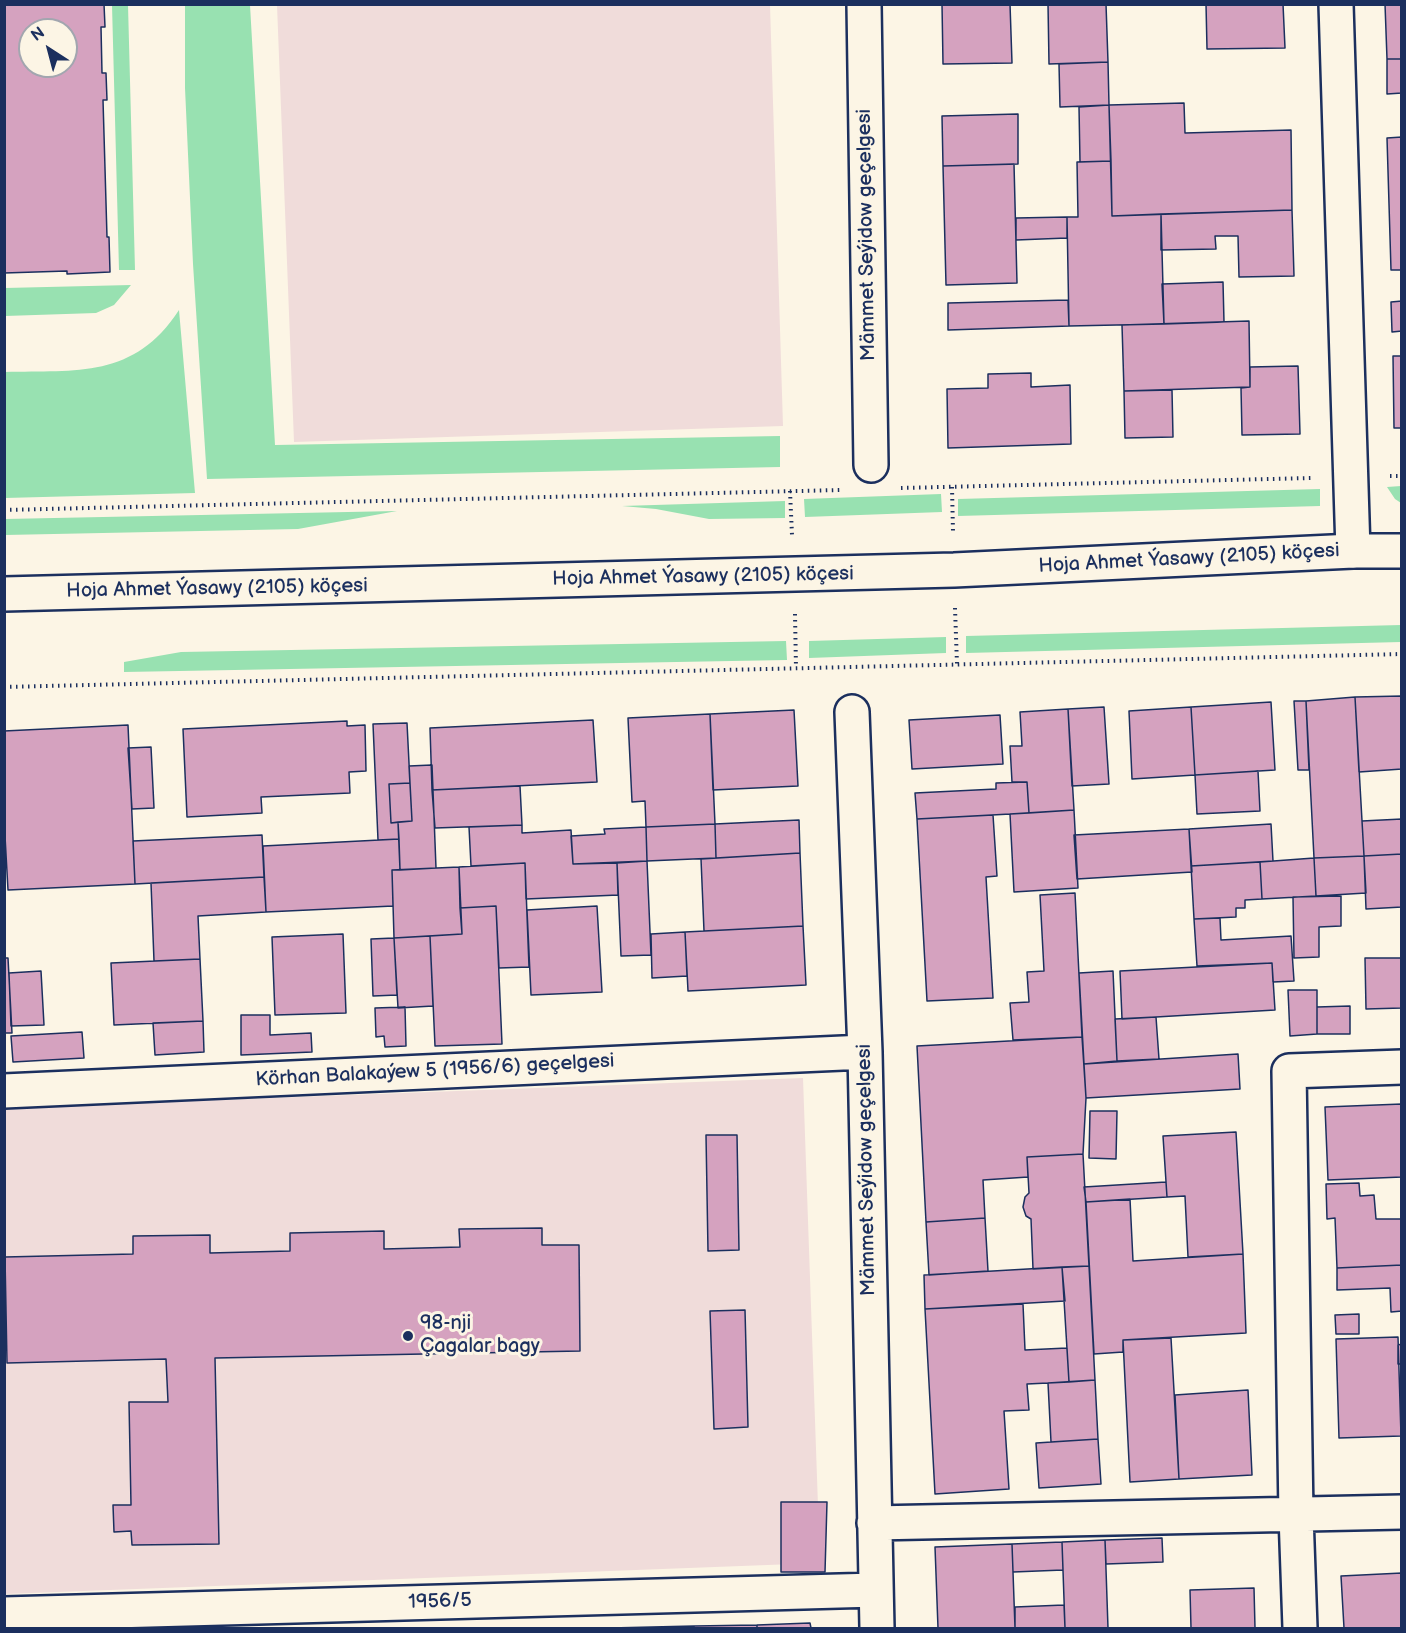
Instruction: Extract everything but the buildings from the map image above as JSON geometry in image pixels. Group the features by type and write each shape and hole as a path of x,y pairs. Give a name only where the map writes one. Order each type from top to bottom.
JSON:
{"street":[{"name":"Mämmet Seýidow geçelgesi","path":"864,4 871,465"},
{"path":"1336,4 1353,551"},
{"name":"Hoja Ahmet Ýasawy (2105) köçesi","path":"4,594 931,571 1353,551 1401,551"},
{"name":"Mämmet Seýidow geçelgesi","path":"852,711 865,1052 877,1629"},
{"name":"Körhan Balakaýew 5 (1956/6) geçelgesi","path":"4,1090 865,1052"},
{"path":"1300,1629 1289,1071 1401,1067"},
{"path":"874,1523 1401,1512"},
{"name":"1956/5","path":"4,1614 876,1590"}],"path":[{"path":"894,488 1401,476"},
{"path":"4,510 848,489"},
{"path":"4,687 1401,654"}],"shaded area":[{"path":"277,5 770,5 783,426 294,442"},
{"name":"98-nji Çagalar bagy","path":"803,1078 820,1563 5,1594 4,1108"}],"green space":[{"path":"112,5 128,5 135,270 119,270"},
{"path":"185,5 250,5 275,445 780,436 780,467 207,479 193,264 185,88"},
{"path":"131,285 114,305 96,313 5,316 5,288"},
{"path":"179,310 195,493 5,498 5,372 80,370 123,359 143,349 162,332"},
{"path":"1402,486 1401,503 1395,499 1387,487"},
{"path":"1320,489 1320,506 958,516 958,499"},
{"path":"941,494 942,512 805,517 804,499"},
{"path":"785,501 785,518 709,519 656,509 622,506"},
{"path":"397,511 298,529 5,535 5,519"},
{"path":"1401,625 1401,642 966,653 966,636"},
{"path":"946,637 946,653 809,658 809,641"},
{"path":"786,641 787,660 124,672 124,662 181,652"}],"place":[{"name":"98-nji Çagalar bagy","path":"408,1336"}]}
